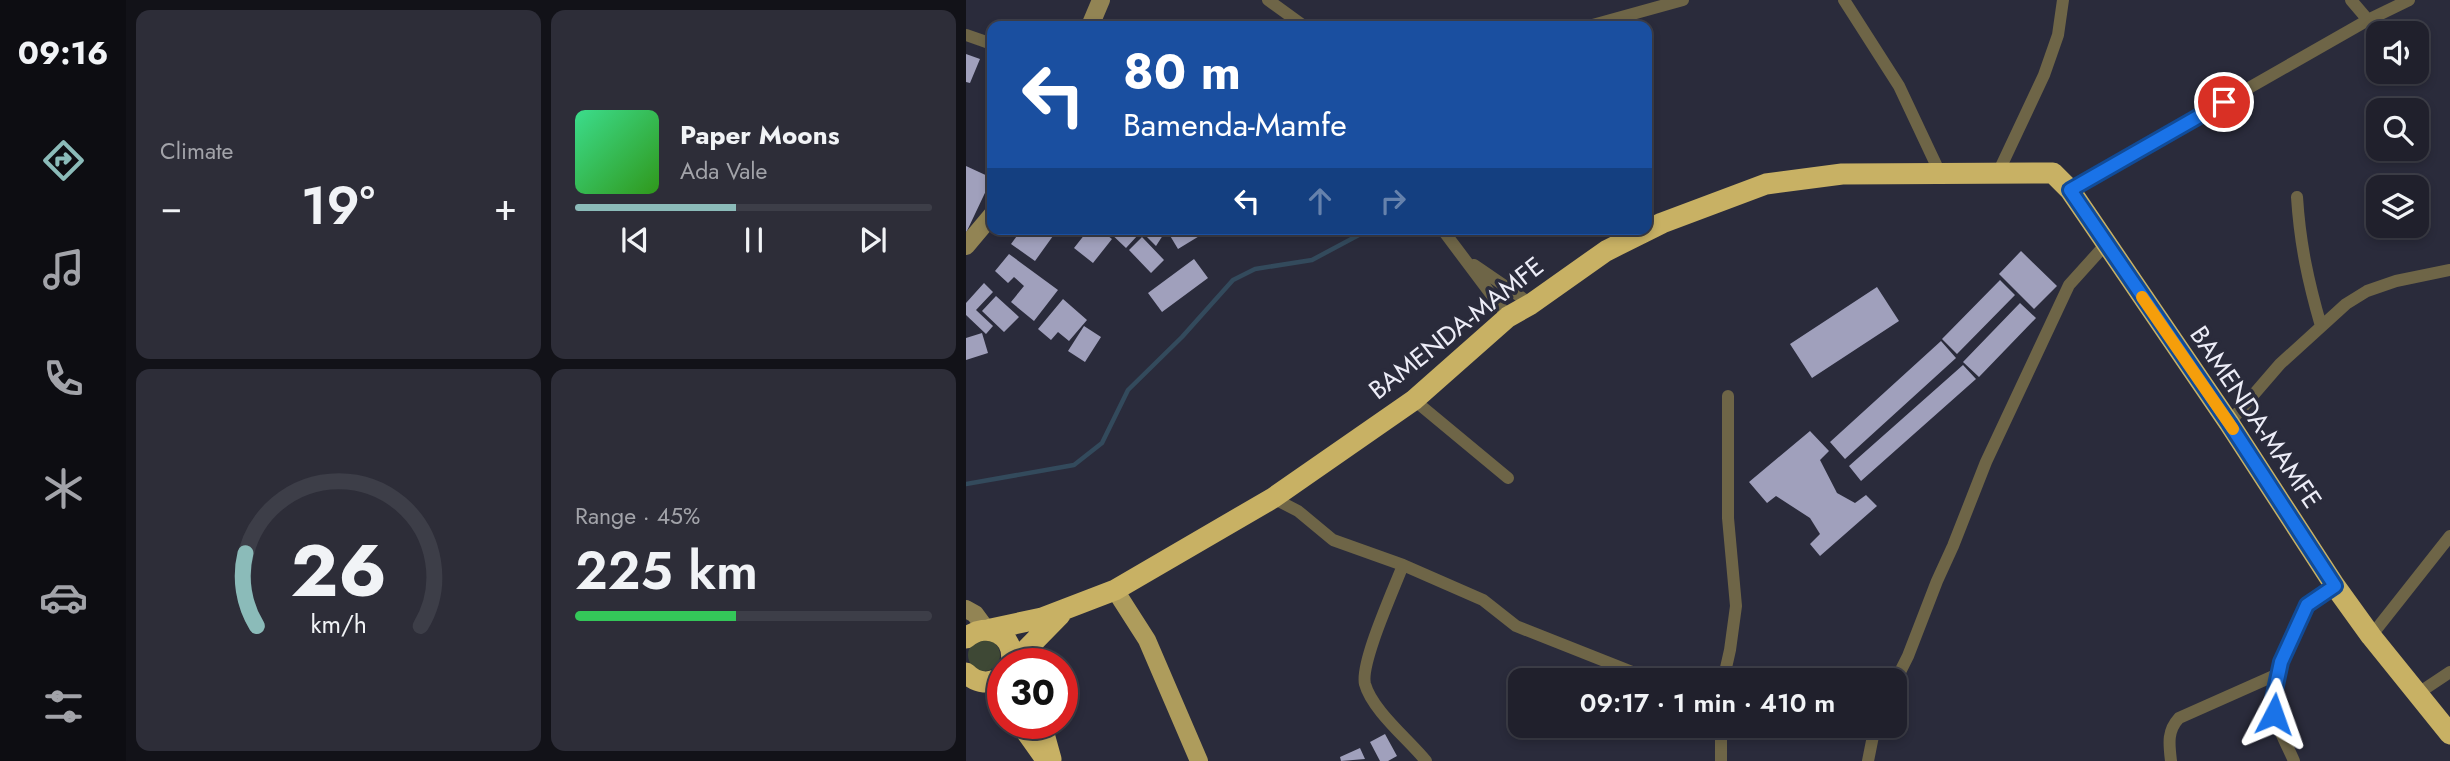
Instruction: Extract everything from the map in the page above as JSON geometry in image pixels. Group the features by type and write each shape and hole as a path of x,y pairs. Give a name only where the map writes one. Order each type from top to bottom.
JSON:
{"highway":[{"name":"BAMENDA-MAMFE","path":"1652,228 1766,184 1842,174 1998,170 2053,173 2070,190 2229,423 2335,586 2371,636 2450,734"},
{"name":"BAMENDA-MAMFE","path":"966,638 978,630 1064,611 1115,590 1273,498 1414,400 1508,317 1606,251 1638,235"},
{"name":"BAMENDA-MAMFE","path":"1027,648 1064,611"},
{"path":"988,629 1006,639 1011,648"},
{"path":"1032,739 1049,761"},
{"path":"1044,739 1049,761"}],"main road":[{"path":"1092,21 1101,0"},
{"path":"966,246 987,221"},
{"path":"1115,590 1147,640 1199,761"},
{"path":"966,609 975,614 988,629"}],"street":[{"path":"1268,0 1297,21"},
{"path":"1607,21 1683,0"},
{"path":"1844,0 1899,86 1940,173"},
{"path":"1998,170 2044,75 2057,35 2063,0"},
{"path":"2351,0 2368,20"},
{"path":"2070,190 2368,20 2409,0"},
{"path":"966,36 987,42"},
{"path":"2297,197 2300,241 2321,326"},
{"path":"1446,235 1508,317"},
{"path":"1902,668 1986,461 2063,298 2070,285 2105,244"},
{"path":"1462,258 1531,304"},
{"path":"2229,423 2280,363 2346,304 2367,291 2396,281 2450,270"},
{"path":"1726,668 1736,606 1728,518 1728,396"},
{"path":"1414,400 1508,478"},
{"path":"1273,498 1298,511 1333,540 1403,565 1483,600 1516,626 1622,668"},
{"path":"2371,636 2450,536"},
{"path":"1403,565 1367,662 1365,683 1380,709 1426,761"},
{"path":"2294,761 2274,714 2273,699 2278,674 2307,605 2335,586"},
{"path":"2417,694 2450,672"},
{"path":"2171,761 2169,737 2179,718 2278,674"},
{"path":"1721,738 1721,761"},
{"path":"1868,761 1873,738"}],"green space":[{"path":"984,639 998,648 987,648 987,670 978,670 973,666 968,655 973,644"}],"building":[{"path":"966,54 980,59 970,83 966,82"},
{"path":"966,166 987,176 987,189 966,233"},
{"path":"1018,235 1054,235 1035,261 1011,244"},
{"path":"1084,235 1107,235 1112,239 1093,263 1074,248"},
{"path":"1112,235 1138,235 1126,248"},
{"path":"1146,235 1163,235 1156,246"},
{"path":"1170,235 1201,235 1178,249"},
{"path":"1142,237 1164,260 1151,273 1129,250"},
{"path":"2021,251 2057,286 2034,309 1999,274"},
{"path":"1009,254 1058,290 1034,321 1011,302 1024,286 1014,277 1008,283 995,271"},
{"path":"1194,259 1208,278 1162,312 1148,293"},
{"path":"2000,280 2015,295 1957,354 1942,339"},
{"path":"984,283 993,292 976,310 993,326 986,334 966,315 966,303"},
{"path":"1877,287 1899,321 1812,378 1790,344"},
{"path":"996,296 1019,317 1004,332 982,311"},
{"path":"1063,299 1087,320 1069,341 1058,332 1051,340 1038,329"},
{"path":"2020,303 2036,318 1979,377 1963,362"},
{"path":"1084,326 1101,337 1085,362 1068,351"},
{"path":"982,333 988,353 966,360 966,338"},
{"path":"1941,341 1956,358 1845,459 1830,442"},
{"path":"1963,365 1976,379 1861,481 1849,466"},
{"path":"1810,431 1829,451 1820,460 1837,493 1855,503 1866,495 1877,506 1820,556 1810,544 1820,534 1810,518 1776,496 1767,503 1749,482"},
{"path":"1385,734 1397,756 1388,761 1380,761 1370,742"},
{"path":"1360,748 1365,759 1341,761 1340,757"}],"waterway":[{"path":"966,484 1074,465 1102,443 1128,390 1182,337 1233,280 1255,269 1312,260 1359,235"}],"slow traffic":[{"path":"2142,297 2233,429"}],"route":[{"path":"2224,102 2070,190 2229,423 2335,586 2307,605 2281,662 2273,699 2274,714"}]}
